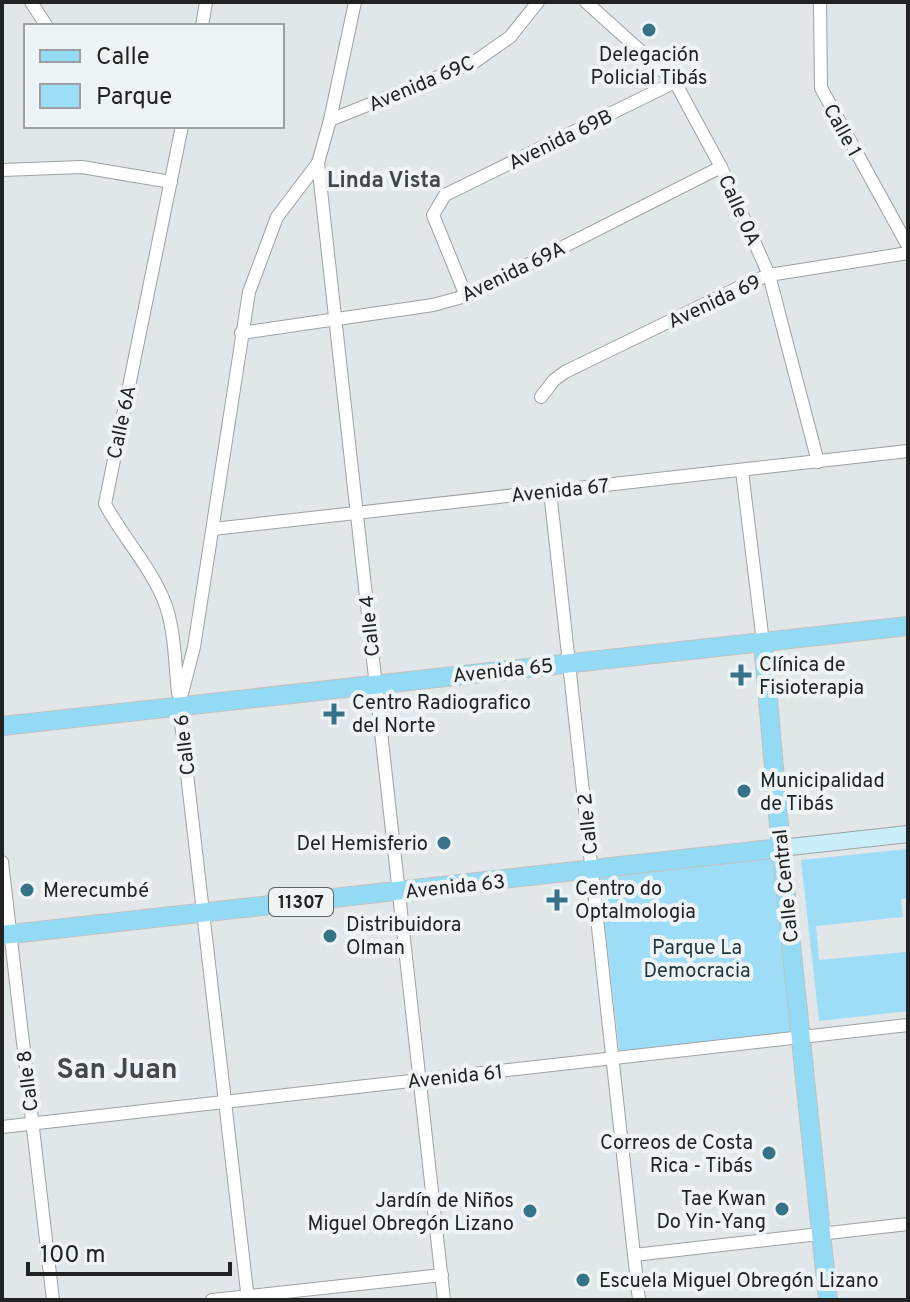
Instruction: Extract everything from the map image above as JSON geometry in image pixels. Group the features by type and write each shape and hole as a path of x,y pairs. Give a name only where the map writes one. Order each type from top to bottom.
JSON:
{"main road":[{"name":"Avenida 65","path":"2,726 908,626"},
{"name":"Calle Central","path":"763,642 828,1300"},
{"name":"Avenida 63","path":"6,934 908,834"}],"street":[{"path":"31,2 45,24"},
{"path":"202,24 206,2"},
{"name":"Calle 4","path":"355,2 318,163 444,1300"},
{"name":"Avenida 69C","path":"330,120 473,63 510,37 538,2"},
{"name":"Calle 0A","path":"586,2 675,82 721,167 769,275 818,462"},
{"name":"Calle 1","path":"820,2 821,88 908,246"},
{"name":"Avenida 69B","path":"466,296 433,215 445,195 675,82"},
{"name":"Calle 6A","path":"179,705 166,606 105,504 182,128"},
{"name":"Calle 6","path":"248,1298 179,705 194,647 249,292 277,217 318,163"},
{"path":"2,170 82,167 171,182"},
{"name":"Avenida 69A","path":"241,333 433,305 466,296 721,167"},
{"name":"Avenida 69","path":"541,397 565,372 748,283 769,275 908,253"},
{"name":"Avenida 67","path":"213,529 908,451"},
{"name":"Calle Central","path":"742,471 763,642"},
{"name":"Calle 2","path":"550,491 639,1300"},
{"path":"174,649 194,647"},
{"name":"Calle 8","path":"2,862 6,934 53,1300"},
{"name":"Avenida 61","path":"2,1127 908,1025"},
{"path":"634,1255 908,1224"},
{"path":"212,1300 442,1275"}],"green space":[{"path":"908,849 908,898 901,899 903,917 816,926 819,960 906,952 908,1011 819,1021 801,860"},
{"name":"Parque La Democracia","path":"774,857 793,1038 620,1057 599,874"}],"place":[{"name":"Delegación Policial Tibás","path":"649,30"},
{"name":"Clínica de Fisioterapia","path":"741,675"},
{"name":"Centro Radiografico del Norte","path":"334,714"},
{"name":"Municipalidad de Tibás","path":"744,791"},
{"name":"Del Hemisferio","path":"444,843"},
{"name":"Merecumbé","path":"27,890"},
{"name":"Centro do Optalmologia","path":"557,900"},
{"name":"Distribuidora Olman","path":"330,936"},
{"name":"Correos de Costa Rica - Tibás","path":"769,1153"},
{"name":"Tae Kwan Do Yin-Yang","path":"782,1209"},
{"name":"Jardín de Niños Miguel Obregón Lizano","path":"530,1211"},
{"name":"Escuela Miguel Obregón Lizano","path":"583,1280"}],"district":[{"name":"Linda Vista","path":"384,179"},
{"name":"San Juan","path":"117,1068"}]}
